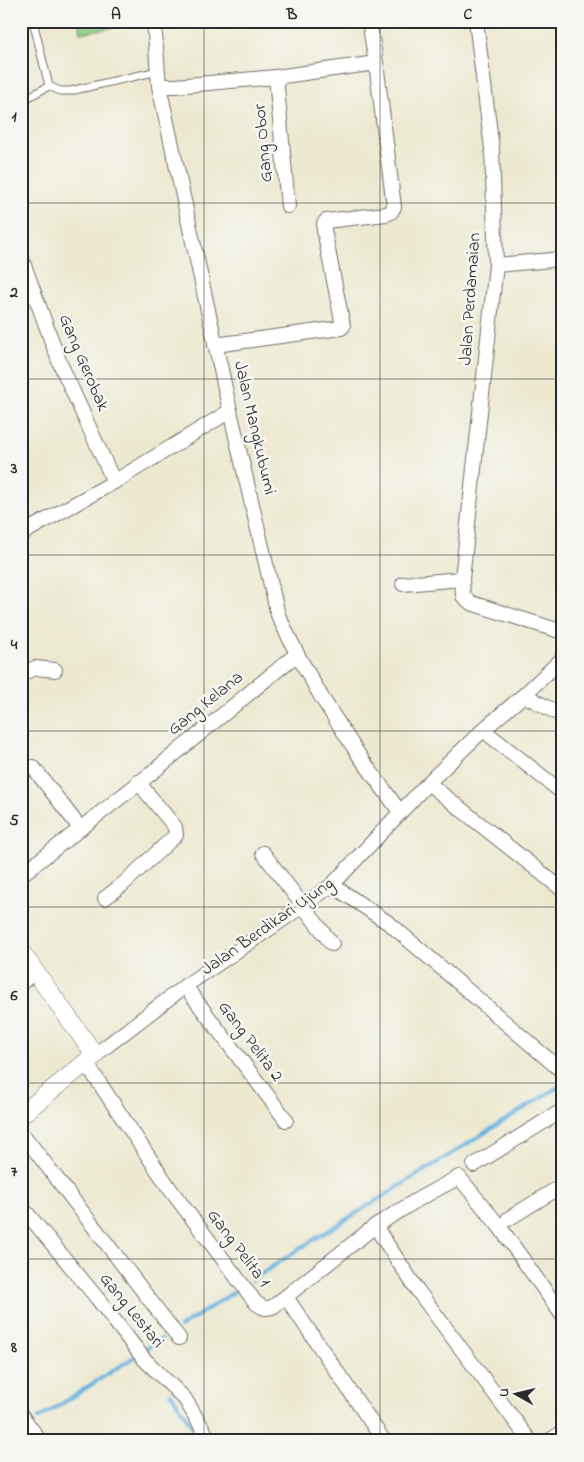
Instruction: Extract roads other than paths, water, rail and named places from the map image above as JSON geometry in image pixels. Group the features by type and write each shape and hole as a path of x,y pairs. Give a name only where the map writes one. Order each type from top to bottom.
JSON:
{"street":[{"name":"Jalan Mangkubumi","path":"154,21 159,86 230,411 278,615 322,698 358,754 400,812"},
{"path":"216,346 341,328 343,326 324,224 326,221 386,214 392,212 394,207 369,21"},
{"name":"Jalan Perdamaian","path":"462,579 496,265 492,148 476,21"},
{"path":"159,86 276,77 376,63"},
{"name":"Gang Obor","path":"276,77 288,206"},
{"name":"Gang Gerobak","path":"21,257 59,361 114,482"},
{"path":"496,265 563,259"},
{"path":"21,534 114,482 230,411"},
{"path":"404,584 462,579 463,596 471,603 563,632"},
{"name":"Gang Kelana","path":"21,875 297,654"},
{"name":"Jalan Berdikari Ujung","path":"21,1115 185,986 332,885 428,783 482,730 524,695 563,658"},
{"path":"21,674 35,668 55,670"},
{"path":"524,695 563,716"},
{"path":"482,730 563,793"},
{"path":"33,767 80,828"},
{"path":"105,898 122,885 176,835 175,827 138,782"},
{"path":"428,783 563,890"},
{"path":"263,853 332,944"},
{"path":"332,885 390,924 563,1072"},
{"path":"21,952 36,971 90,1059"},
{"path":"21,983 36,971"},
{"name":"Gang Pelita 2","path":"185,986 286,1120"},
{"name":"Gang Pelita 1","path":"90,1059 170,1189 256,1303 263,1308 274,1306 375,1226 459,1177 499,1226 563,1316"},
{"path":"474,1165 563,1110"},
{"path":"21,1132 179,1338"},
{"path":"508,1220 563,1185"},
{"name":"Gang Lestari","path":"21,1206 97,1298 144,1359 185,1399 210,1441"},
{"path":"375,1226 418,1291 530,1441"},
{"path":"286,1297 384,1441"},
{"path":"21,1415 40,1441"}],"lane":[{"path":"33,21 49,86"},
{"path":"49,86 60,91 70,91 158,71"},
{"path":"21,102 49,86"},
{"path":"542,1441 563,1428"}],"waterway":[{"path":"252,1280 563,1084"},
{"path":"180,1327 234,1292"},
{"path":"146,1349 162,1338"},
{"path":"38,1419 134,1357"},
{"path":"171,1393 201,1441"}]}
